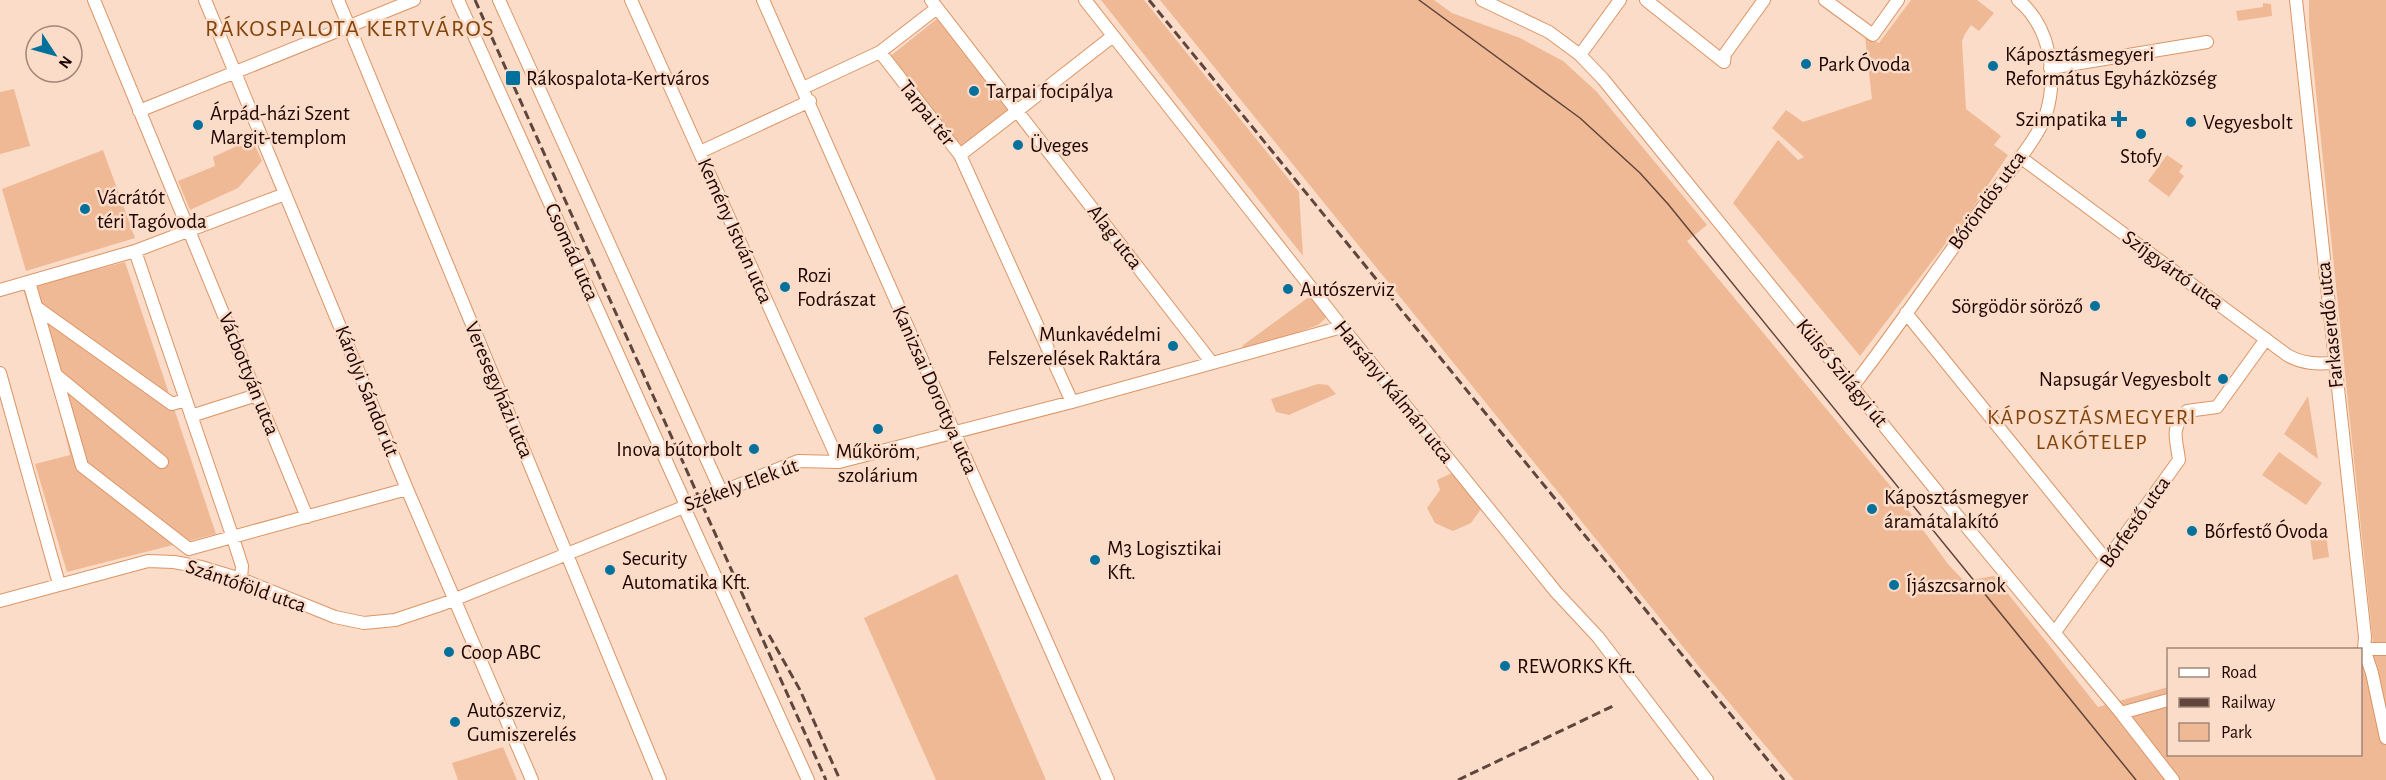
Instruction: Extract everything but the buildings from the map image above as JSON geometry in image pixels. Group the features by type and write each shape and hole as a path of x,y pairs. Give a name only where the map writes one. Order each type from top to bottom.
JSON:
{"street":[{"name":"Vácbottyán utca","path":"94,0 307,517"},
{"name":"Károlyi Sándor út","path":"205,0 407,489 531,780"},
{"name":"Veresegyházi utca","path":"338,0 660,780"},
{"path":"140,111 414,0"},
{"name":"Csomád utca","path":"458,0 808,780"},
{"name":"Csomád utca","path":"499,0 721,491"},
{"name":"Kemény István utca","path":"632,0 839,462"},
{"name":"Kanizsai Dorottya utca","path":"763,0 810,101 1108,780"},
{"name":"Harsányi Kálmán utca","path":"1085,0 1342,327 1556,592 1598,637 1706,780"},
{"name":"Külső Szilágyi út","path":"1482,0 1549,32 1580,55 1615,93 1936,490 2121,713 2173,780"},
{"path":"1580,55 1620,0"},
{"path":"1646,0 1724,62 1725,54 1764,0"},
{"path":"1825,0 1873,34 1898,0"},
{"name":"Bőröndös utca","path":"1853,386 2020,156 2046,115 2052,90 2050,68 2040,30 2031,13 2018,0"},
{"name":"Farkaserdő utca","path":"2296,0 2363,621 2362,652 2372,673 2386,738"},
{"path":"803,88 880,52 934,4 1017,111"},
{"name":"Tarpai tér","path":"880,52 960,155 1113,36"},
{"path":"2050,68 2207,42"},
{"path":"700,152 810,101"},
{"name":"Alag utca","path":"1017,111 1212,363"},
{"path":"960,155 1072,402"},
{"name":"Szíjgyártó utca","path":"2020,156 2298,361 2309,364 2334,363"},
{"path":"0,290 135,251 285,194"},
{"path":"135,251 233,538 242,566 241,579"},
{"path":"29,282 56,375 162,462"},
{"path":"36,307 172,404 185,400"},
{"path":"1906,313 2107,561"},
{"name":"Székely Elek út","path":"455,599 798,461 839,462 1072,402 1342,327"},
{"name":"Bőrfestő utca","path":"2055,632 2179,460 2175,428 2181,418 2187,411 2217,407 2266,339"},
{"path":"0,373 59,584"},
{"name":"Szántóföld utca","path":"56,375 82,466 189,549 407,489"},
{"path":"191,416 257,395"},
{"name":"Szántóföld utca","path":"0,601 148,561 174,562 201,567 241,579 335,617 364,623 395,620 455,599"},
{"path":"2362,652 2386,649"},
{"path":"2121,713 2167,701"}],"green space":[{"path":"1101,0 1144,0 1299,192 1303,256"},
{"path":"1160,0 1434,0 1452,13 1520,38 1563,61 1596,91 1707,225 1687,241 1892,488 1948,564 1964,581 1994,576 2098,707 2167,687 2167,756 2362,756 2362,648 2351,648 2373,644 2309,24 2309,0 2386,0 2386,780 1794,780 1701,669"},
{"path":"1911,0 1977,0 1994,13 1979,31 1971,25 1962,41 1966,109 2001,136 1994,145 2008,155 1972,209 1860,356 1733,203 1778,140 1798,160 1804,157 1772,128 1786,110 1803,122 1872,99 1865,37 1879,43"},
{"path":"2263,3 2271,4 2272,16 2238,21 2236,11 2263,7"},
{"path":"938,18 1013,110 962,150 888,58"},
{"path":"14,89 30,146 0,154 0,92"},
{"path":"252,139 262,161 238,188 190,210 178,181 215,166 213,157"},
{"name":"Vácrátót téri Tagóvoda","path":"103,150 135,238 26,271 2,189"},
{"path":"2167,155 2183,166 2179,172 2184,176 2169,197 2148,181"},
{"path":"125,262 216,534 67,572 35,464 70,455 57,400 23,289"},
{"path":"1313,294 1327,312 1325,319 1318,325 1246,351 1242,346"},
{"path":"1318,384 1328,385 1336,394 1289,415 1276,412 1271,399"},
{"path":"2308,396 2318,459 2284,434"},
{"path":"2279,452 2322,483 2306,505 2262,475"},
{"path":"1454,472 1483,506 1471,523 1453,531 1435,523 1427,508 1440,490 1437,480"},
{"path":"2325,528 2329,557 2313,560 2309,530"},
{"path":"957,574 1046,780 936,780 864,618"},
{"path":"503,747 517,780 458,780 452,763"}],"tram line":[{"path":"1419,0 1580,118 1640,173 1668,204 2136,780"}],"railway":[{"path":"475,0 826,780"},
{"path":"1149,0 1784,780"},
{"path":"769,635 800,690 840,780"},
{"path":"1458,780 1613,706"}],"place":[{"name":"Park Óvoda","path":"1806,64"},
{"name":"Káposztásmegyeri Református Egyházközség","path":"1993,66"},
{"name":"Rákospalota-Kertváros","path":"513,78"},
{"name":"Tarpai focipálya","path":"974,91"},
{"name":"Szimpatika","path":"2119,119"},
{"name":"Vegyesbolt","path":"2191,122"},
{"name":"Árpád-házi Szent Margit-templom","path":"198,125"},
{"name":"Stofy","path":"2141,134"},
{"name":"Üveges","path":"1018,145"},
{"name":"Vácrátót téri Tagóvoda","path":"85,209"},
{"name":"Rozi Fodrászat","path":"785,287"},
{"name":"Autószerviz","path":"1288,289"},
{"name":"Sörgödör söröző","path":"2095,306"},
{"name":"Munkavédelmi Felszerelések Raktára","path":"1173,346"},
{"name":"Napsugár Vegyesbolt","path":"2223,379"},
{"name":"Műköröm, szolárium","path":"878,429"},
{"name":"Inova bútorbolt","path":"754,449"},
{"name":"Káposztásmegyer áramátalakító","path":"1872,509"},
{"name":"Bőrfestő Óvoda","path":"2192,531"},
{"name":"M3 Logisztikai Kft.","path":"1095,560"},
{"name":"Security Automatika Kft.","path":"610,570"},
{"name":"Íjászcsarnok","path":"1894,585"},
{"name":"Coop ABC","path":"449,652"},
{"name":"REWORKS Kft.","path":"1505,666"},
{"name":"Autószerviz, Gumiszerelés","path":"455,722"}],"district":[{"name":"RÁKOSPALOTA KERTVÁROS","path":"350,29"},
{"name":"KÁPOSZTÁSMEGYERI LAKÓTELEP","path":"2092,430"}]}
